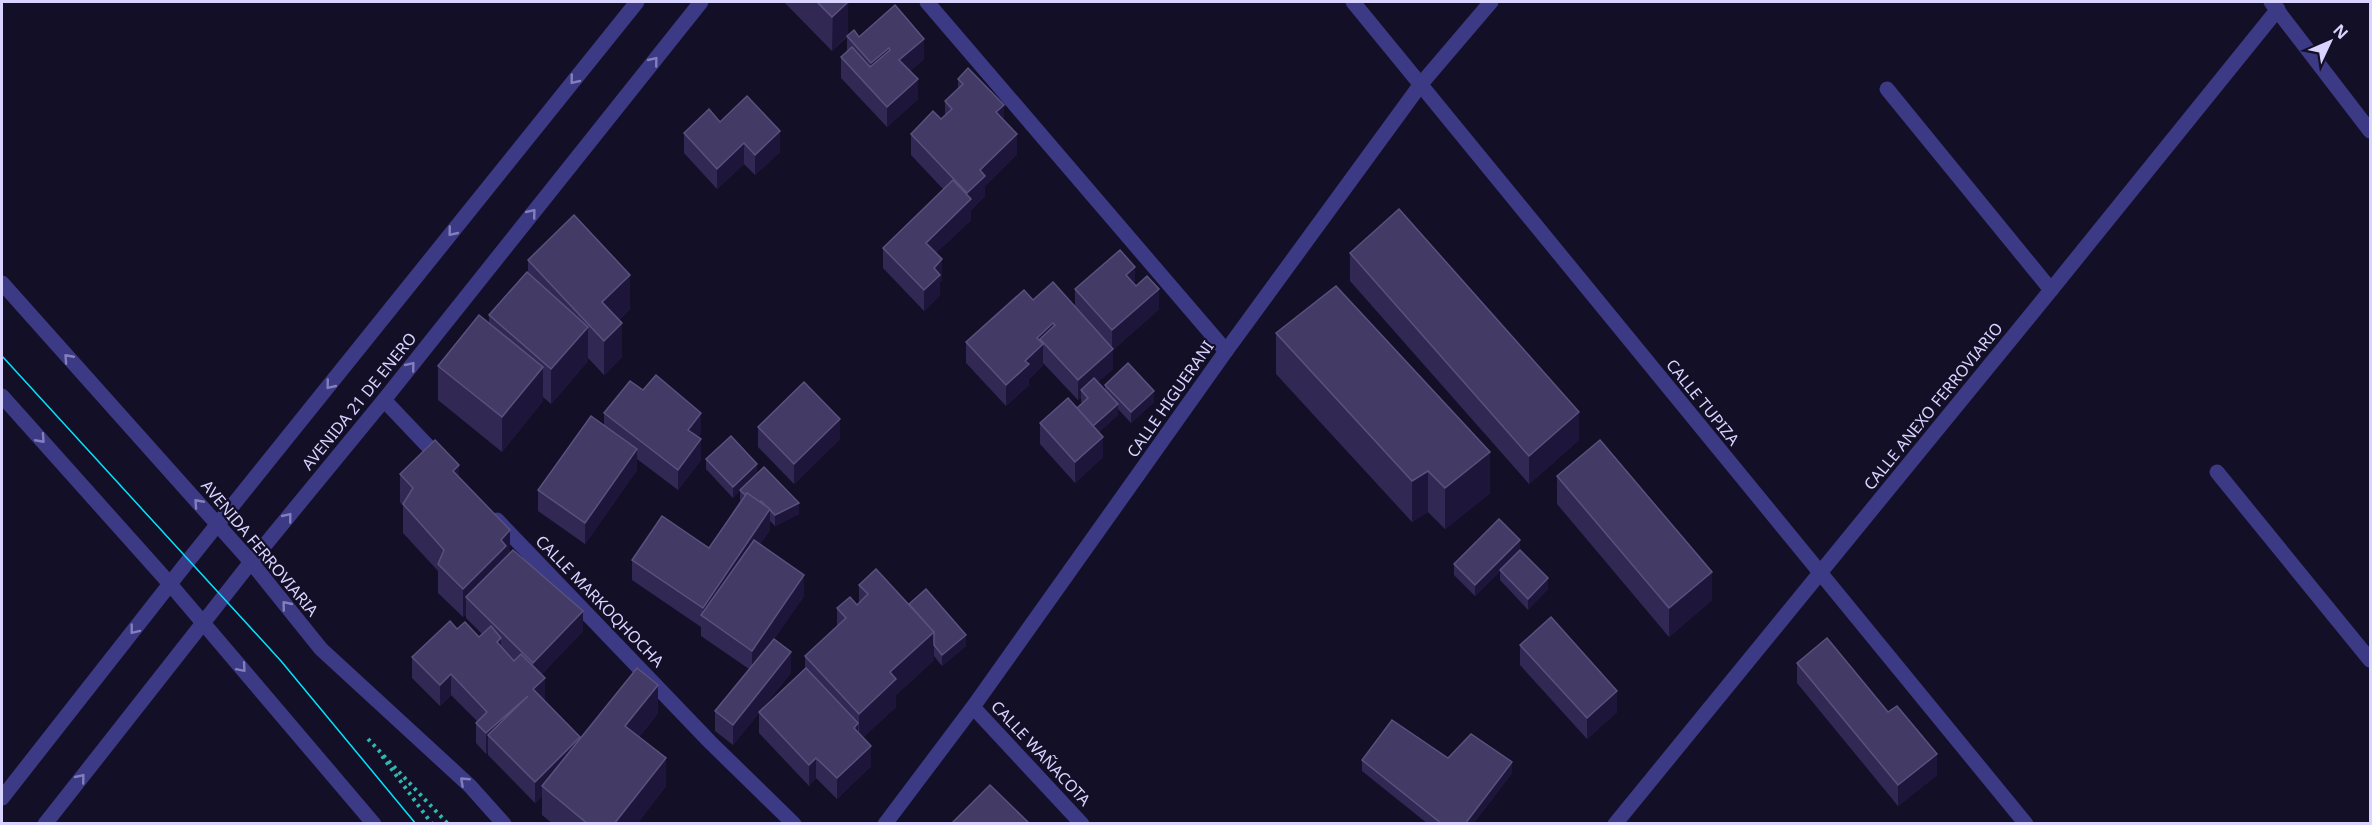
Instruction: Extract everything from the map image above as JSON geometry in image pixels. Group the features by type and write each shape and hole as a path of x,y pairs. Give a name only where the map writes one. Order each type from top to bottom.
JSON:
{"street":[{"name":"AVENIDA 21 DE ENERO","path":"2,798 637,2"},
{"name":"AVENIDA 21 DE ENERO","path":"45,824 251,562 384,400 701,2"},
{"path":"927,2 1226,351"},
{"name":"CALLE TUPIZA","path":"1353,2 2025,824"},
{"name":"CALLE HIGUERANI","path":"885,824 973,707 1226,351 1421,84 1491,2"},
{"path":"2274,5 2370,131"},
{"name":"CALLE ANEXO FERROVIARIO","path":"1615,824 2051,290 2274,5"},
{"path":"1887,90 2051,290"},
{"name":"AVENIDA FERROVIARIA","path":"2,283 251,562 321,649 470,786 504,824"},
{"path":"2,396 171,584 374,824"},
{"path":"384,400 449,469"},
{"path":"2217,472 2370,660"},
{"name":"CALLE MARKOQHOCHA","path":"490,512 710,742 794,824"},
{"name":"CALLE WAÑACOTA","path":"973,707 1082,824"}],"path":[{"path":"432,824 368,739 448,824"}],"building":[{"path":"817,2 848,2 832,17"},
{"path":"895,5 924,39 899,60 918,79 887,107 841,57 852,47 870,67 890,50 889,48 871,63 847,36 854,30 859,37"},
{"path":"968,68 1004,105 996,112 1017,134 980,170 985,176 967,193 911,134 933,111 941,119 952,109 945,101 963,84 958,79"},
{"path":"747,96 780,131 755,155 744,143 717,169 684,133 709,109 720,122"},
{"path":"953,180 971,199 926,243 942,259 934,268 940,275 924,290 883,248"},
{"path":"1399,209 1579,412 1529,456 1350,253"},
{"path":"574,215 630,275 602,302 622,323 604,341 528,260"},
{"path":"1120,250 1135,267 1126,275 1136,286 1147,276 1159,289 1112,330 1075,289"},
{"path":"527,272 588,327 551,369 489,315"},
{"path":"1053,282 1113,349 1078,380 1040,339 1055,325 1053,323 1037,338 1043,344 1025,361 1029,364 1006,385 966,342 1024,290 1033,300"},
{"path":"1336,286 1490,452 1445,488 1428,471 1412,481 1276,333"},
{"path":"479,315 543,367 502,417 438,366"},
{"path":"1128,363 1154,391 1131,412 1105,385"},
{"path":"656,375 701,413 688,430 701,439 678,470 604,413 630,381 643,390"},
{"path":"1094,378 1118,404 1093,426 1077,408 1088,398 1081,390"},
{"path":"804,382 840,419 794,464 758,427"},
{"path":"1068,398 1103,437 1075,462 1040,423"},
{"path":"591,416 637,449 585,523 538,490"},
{"path":"731,436 757,464 733,487 706,459"},
{"path":"435,440 459,465 453,471 510,530 501,540 506,546 463,589 438,564 444,550 403,504 413,488 400,474"},
{"path":"1600,440 1712,572 1669,608 1557,476"},
{"path":"764,467 799,503 775,515 761,501 747,493 745,495 740,490"},
{"path":"747,493 770,509 703,608 632,560 662,516 709,548"},
{"path":"1499,519 1520,540 1475,585 1454,564"},
{"path":"754,540 804,575 752,651 701,615"},
{"path":"513,550 583,611 533,663 466,597"},
{"path":"1520,550 1548,578 1528,599 1500,570"},
{"path":"876,569 934,632 890,672 896,679 859,714 805,656 846,618 837,608 850,597 857,605 868,594 859,585"},
{"path":"926,589 966,635 942,655 934,645 934,632 909,604"},
{"path":"1551,617 1617,691 1587,718 1520,645"},
{"path":"450,621 457,629 465,622 479,637 491,626 501,638 497,642 514,661 521,654 545,678 533,689 580,737 535,782 488,735 528,696 486,733 476,723 487,712 451,674 440,685 412,657"},
{"path":"1827,638 1888,712 1897,706 1937,754 1898,785 1797,663"},
{"path":"774,639 791,652 733,725 715,711"},
{"path":"637,668 658,685 625,726 666,758 614,824 588,824 542,786"},
{"path":"806,668 858,723 854,728 871,746 837,778 816,758 809,765 759,712"},
{"path":"1392,720 1448,758 1471,734 1512,762 1465,824 1442,824 1362,760"},
{"path":"990,785 1030,824 951,824"}],"tram line":[{"path":"2,356 281,661 416,824"}]}
